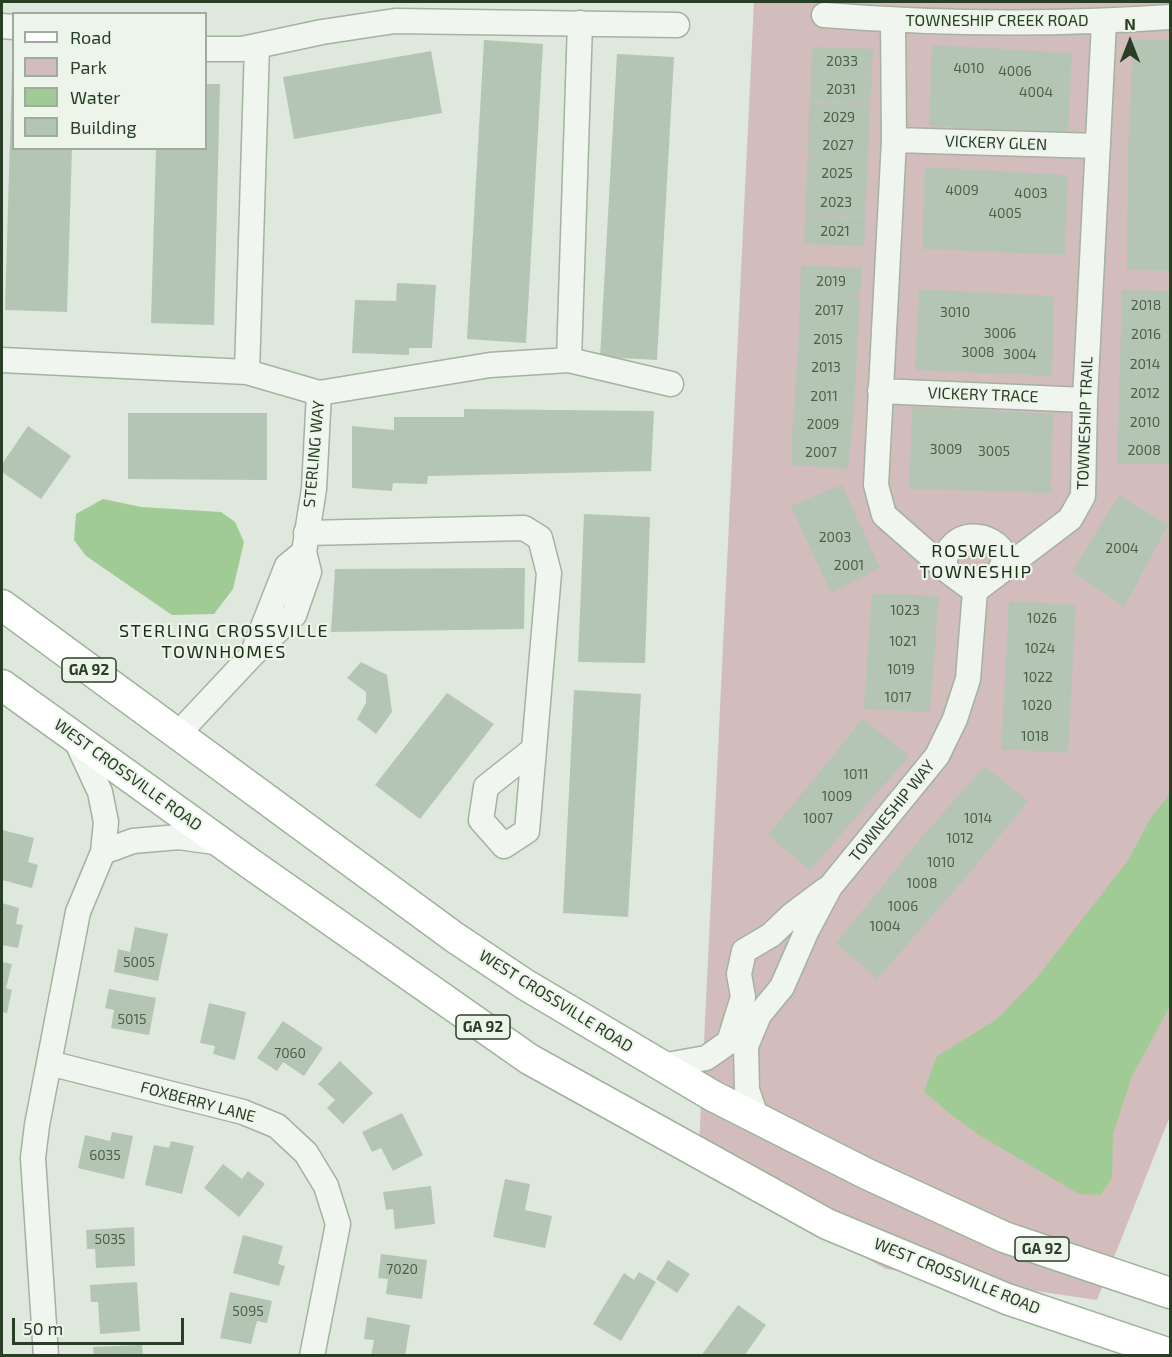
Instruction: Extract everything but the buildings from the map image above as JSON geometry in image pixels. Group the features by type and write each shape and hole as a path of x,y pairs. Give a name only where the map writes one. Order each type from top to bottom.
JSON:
{"main road":[{"name":"WEST CROSSVILLE ROAD","path":"2,605 454,937 526,985 661,1066 713,1096 867,1174 1004,1237 1170,1293"},
{"name":"WEST CROSSVILLE ROAD","path":"2,685 529,1059 827,1224 1007,1299 1170,1354"}],"street":[{"name":"TOWNESHIP CREEK ROAD","path":"824,15 893,20 1104,22 1170,17"},
{"path":"893,20 894,140 876,485 884,515 949,572 975,591"},
{"path":"207,49 242,49 322,32 395,21 677,24"},
{"name":"TOWNESHIP TRAIL","path":"975,591 1070,519 1083,496 1085,400 1104,22"},
{"path":"568,360 580,23"},
{"path":"247,372 257,45"},
{"name":"VICKERY GLEN","path":"894,140 1098,146"},
{"path":"2,360 247,372 319,393 490,365 568,360 671,384"},
{"name":"VICKERY TRACE","path":"880,391 1085,400"},
{"name":"STERLING WAY","path":"177,735 252,655 294,615 309,572 305,542 314,489 319,393"},
{"path":"305,542 524,528 540,538 549,573 534,749 527,831 504,846 481,820 486,787 534,749"},
{"path":"949,572 944,564 945,552 955,543 967,537 984,538 1001,548 1006,557 1000,570"},
{"name":"TOWNESHIP WAY","path":"738,1044 782,987 807,930 830,887 938,756 955,719 968,679 975,591"},
{"path":"46,1356 33,1158 78,912 103,852 106,822 100,792 74,736"},
{"path":"103,852 133,842 179,837 223,844"},
{"name":"TOWNESHIP WAY","path":"738,1044 743,997 739,974 744,951 771,935 793,914 830,887"},
{"path":"661,1066 706,1058 738,1044 747,1090 757,1119"},
{"name":"FOXBERRY LANE","path":"49,1063 243,1112 277,1126 306,1153 326,1186 338,1224 312,1356"}],"green space":[{"path":"754,2 1170,2 1170,1116 1097,1300 886,1269 698,1167"}],"water":[{"path":"103,499 141,507 221,512 235,522 244,542 233,589 214,614 172,615 86,556 74,540 76,514"},
{"path":"1170,793 1170,1006 1132,1076 1113,1134 1112,1178 1100,1195 1079,1194 981,1136 955,1118 924,1091 937,1056 996,1020 1035,980 1129,859 1150,819"}],"district":[{"name":"ROSWELL TOWNESHIP","path":"976,561"},
{"name":"STERLING CROSSVILLE TOWNHOMES","path":"224,641"}]}
